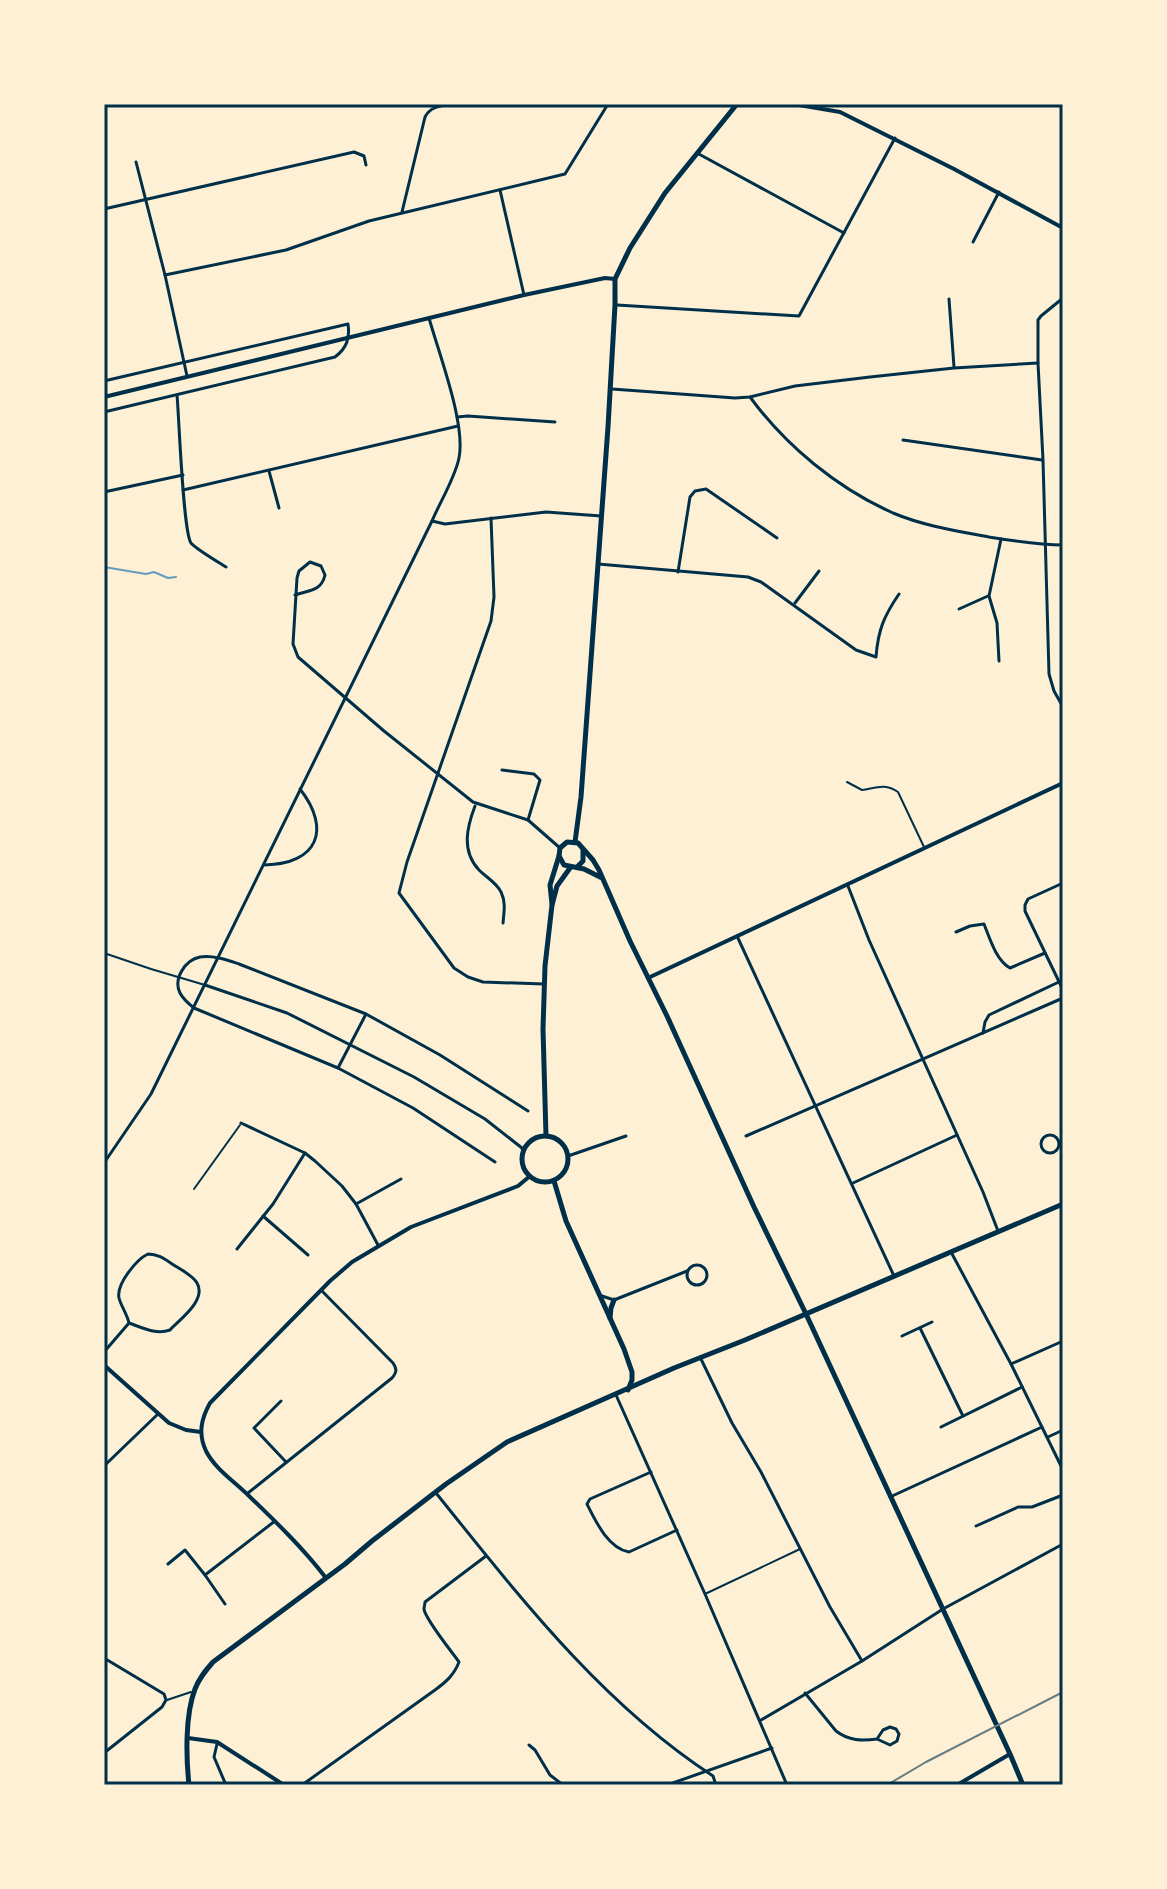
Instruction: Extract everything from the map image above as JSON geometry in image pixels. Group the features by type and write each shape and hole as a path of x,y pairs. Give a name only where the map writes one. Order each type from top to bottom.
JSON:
{"main road":[{"path":"575,842 598,564 615,279 649,215 737,104"},
{"path":"552,905 550,885 560,848 567,842 575,842 593,860 602,878 1023,1785"},
{"path":"546,1136 544,984 552,905 557,886 583,861 583,848"},
{"path":"559,856 561,863 602,878"},
{"path":"546,1136 560,1141 566,1148 568,1166 554,1181 537,1181 523,1164 523,1153 531,1141 546,1136"},
{"path":"554,1181 566,1221 624,1349 632,1372 628,1390"},
{"path":"189,1785 189,1718 194,1691 213,1662 476,1462 507,1442 700,1357 1063,1204"},
{"path":"611,1323 609,1315 614,1300"}],"street":[{"path":"402,214 425,117 432,108 450,104"},
{"path":"165,275 286,250 369,221 565,174 608,104"},
{"path":"793,104 840,112 999,192 1063,228"},
{"path":"615,305 799,316 895,138"},
{"path":"104,209 354,152 364,156 366,165"},
{"path":"696,153 844,233"},
{"path":"136,162 187,377"},
{"path":"500,190 524,295"},
{"path":"973,242 999,192"},
{"path":"104,397 524,295 605,278 615,279"},
{"path":"1063,298 1038,320 1049,674 1063,707"},
{"path":"949,299 954,368"},
{"path":"104,1163 151,1094 265,865 458,462 461,444 457,417 429,318"},
{"path":"104,381 348,324 349,338 343,352 335,357 104,412"},
{"path":"610,389 735,398 795,386 954,368 1038,363"},
{"path":"177,395 188,534 191,543 226,567"},
{"path":"750,397 765,418 798,452 831,477 892,512 954,531 1044,545 1063,545"},
{"path":"457,417 555,422"},
{"path":"183,490 458,426"},
{"path":"903,440 1043,460"},
{"path":"269,471 279,508"},
{"path":"104,492 183,475"},
{"path":"678,572 690,497 695,491 706,489 777,538"},
{"path":"432,521 445,524 546,512 601,516"},
{"path":"491,518 493,611 399,893 454,968 468,977 483,982 544,984"},
{"path":"999,661 997,623 989,596 1001,539"},
{"path":"295,595 321,586 325,575 321,566 310,562 304,565 297,578 295,595 293,644 298,657 476,804 528,820 560,848"},
{"path":"598,564 748,577 794,604 856,650 876,657 883,618 899,594"},
{"path":"794,604 819,571"},
{"path":"959,609 989,596"},
{"path":"502,770 534,774 540,780 528,820"},
{"path":"847,782 862,790 883,785 898,792 924,848"},
{"path":"648,978 1063,783"},
{"path":"265,865 281,865 297,860 312,848 316,832 315,816 310,801 300,789"},
{"path":"476,804 466,839 471,860 500,889 505,903 503,923"},
{"path":"847,883 869,940 998,1231"},
{"path":"1063,883 1028,899 1025,905 1025,911 1063,990"},
{"path":"956,932 971,925 984,924 1001,961 1010,968 1046,953"},
{"path":"737,936 894,1276"},
{"path":"104,953 287,1013 414,1077 485,1119 522,1148 523,1153"},
{"path":"495,1162 413,1108 338,1068 194,1008 180,994 179,977 184,966 200,957 219,958 366,1014 440,1055 528,1111"},
{"path":"983,1033 989,1015 1061,981"},
{"path":"746,1136 1063,998"},
{"path":"338,1068 366,1014"},
{"path":"194,1189 241,1123 305,1153 342,1186 356,1204 378,1245"},
{"path":"853,1183 957,1135"},
{"path":"1046,1135 1052,1135 1061,1147 1049,1153 1043,1150 1040,1142 1046,1135"},
{"path":"568,1156 626,1136"},
{"path":"237,1249 282,1192 305,1153"},
{"path":"326,1578 307,1553 212,1461 201,1432 210,1403 343,1269 411,1227 518,1186 530,1176"},
{"path":"356,1204 401,1179"},
{"path":"263,1216 308,1255"},
{"path":"951,1252 1063,1470"},
{"path":"158,1255 197,1282 197,1301 170,1330 154,1332 129,1323 119,1300 119,1289 143,1256 158,1255"},
{"path":"599,1293 604,1298 614,1300 699,1264 707,1270 707,1277 704,1282 695,1285 689,1281 687,1271"},
{"path":"247,1493 396,1373 393,1363 321,1290"},
{"path":"902,1336 932,1322"},
{"path":"104,1352 129,1323"},
{"path":"920,1328 963,1416"},
{"path":"1011,1364 1063,1341"},
{"path":"700,1357 830,1607 862,1661"},
{"path":"104,1365 176,1427 201,1432"},
{"path":"941,1427 1022,1387"},
{"path":"616,1395 787,1785"},
{"path":"281,1401 254,1428 286,1462"},
{"path":"104,1466 158,1414"},
{"path":"890,1497 1042,1427"},
{"path":"1047,1437 1063,1430"},
{"path":"651,1472 590,1499 587,1504 600,1529 625,1552 677,1530"},
{"path":"436,1493 568,1652 618,1703 662,1740 713,1776 716,1785"},
{"path":"976,1526 1018,1507 1032,1507 1063,1495"},
{"path":"205,1575 275,1521"},
{"path":"761,1720 943,1609 1063,1544"},
{"path":"705,1594 801,1548"},
{"path":"168,1564 185,1550 225,1604"},
{"path":"302,1785 435,1690 455,1672 459,1662 430,1622 424,1611 425,1602 486,1555"},
{"path":"104,1658 164,1694 166,1700"},
{"path":"104,1753 162,1707 166,1700 194,1691"},
{"path":"805,1693 843,1736 861,1740 877,1739 890,1745 897,1741 899,1734 890,1727 883,1730 877,1739"},
{"path":"188,1738 217,1742 284,1785"},
{"path":"217,1742 214,1757 226,1785"},
{"path":"529,1745 550,1775 563,1785"},
{"path":"667,1785 772,1748"},
{"path":"957,1785 1010,1754"}],"waterway":[{"path":"104,567 176,577"}],"railway":[{"path":"887,1785 1063,1692"}]}
